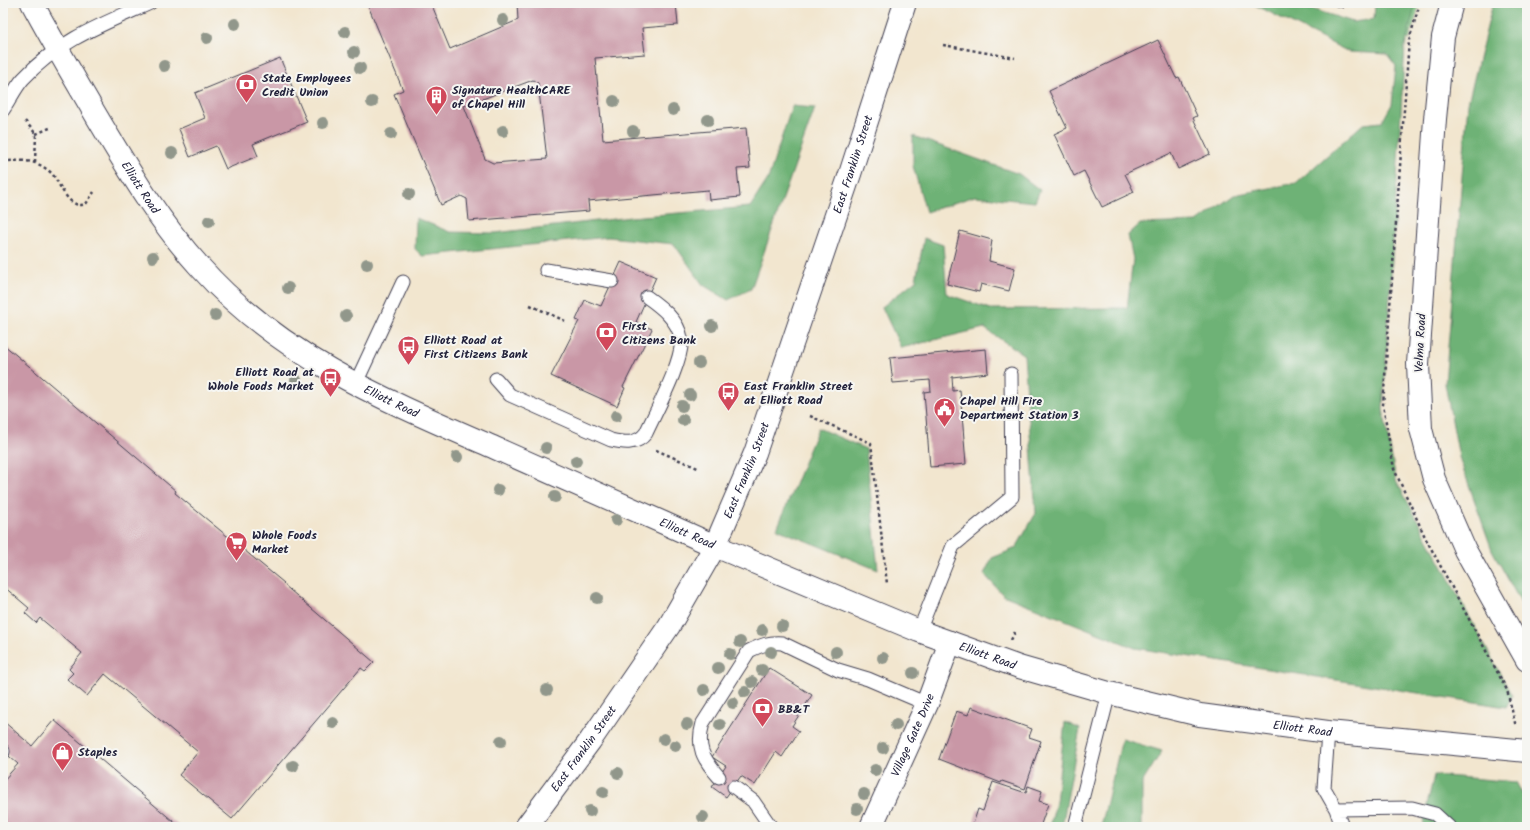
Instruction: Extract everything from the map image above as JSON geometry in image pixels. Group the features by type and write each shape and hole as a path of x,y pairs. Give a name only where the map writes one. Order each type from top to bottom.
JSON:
{"street":[{"name":"Elliott Road","path":"32,3 56,49 143,192 181,245 200,268 231,298 264,326 298,351 355,385 399,407 715,546 919,631 1019,667 1109,693 1200,715 1328,732 1527,751"},
{"name":"East Franklin Street","path":"526,827 590,741 664,633 715,546 755,453 850,174 905,3"},
{"name":"Velma Road","path":"1452,3 1443,36 1435,119 1418,364 1421,429 1434,479 1465,550 1527,660"},
{"name":"Village Gate Drive","path":"871,827 926,704 950,642"}],"lane":[{"path":"3,110 23,80 56,49 79,35 150,3"},
{"path":"546,270 612,281"},
{"path":"355,385 403,282"},
{"path":"496,379 510,395 611,440 622,442 638,440 646,433 681,354 681,339 676,324 663,309 647,296"},
{"path":"919,631 954,546 1012,497 1011,374"},
{"path":"719,777 706,762 699,737 703,723 749,651 760,645 772,642 782,643 838,670 868,678 926,704"},
{"path":"1075,827 1109,693"},
{"path":"1328,732 1324,788 1336,809 1342,827"},
{"path":"734,787 752,801 772,827"},
{"path":"1336,809 1412,808 1435,814 1449,827"}],"path":[{"path":"943,45 1015,58"},
{"path":"25,121 34,129 36,134 35,163"},
{"path":"36,134 52,127"},
{"path":"3,161 29,161 35,163 52,173 68,199 78,204 86,204 94,192"},
{"path":"530,305 564,321"},
{"path":"810,416 871,443 887,584"},
{"path":"652,448 700,469"}],"green space":[{"path":"1251,3 1293,3 1353,22 1374,19 1375,3 1416,3 1405,46 1383,409 1396,480 1512,696 1506,707 1135,648 1003,595 984,574 992,558 1016,548 1036,513 1024,355 984,328 901,348 882,307 916,280 924,238 943,245 947,294 990,309 1127,308 1133,259 1128,235 1140,224 1197,222 1234,195 1296,183 1363,124 1382,122 1392,104 1396,66 1387,54 1349,52"},
{"path":"1401,3 1420,3 1409,40 1400,37"},
{"path":"1493,3 1527,3 1527,614 1492,550 1459,457 1445,384 1468,103"},
{"path":"792,106 815,108 751,289 728,300 703,285 674,244 608,237 422,256 415,249 416,218 450,232 495,233 631,217 750,207 768,179"},
{"path":"913,136 1019,174 1040,190 1035,202 975,196 926,212 913,166"},
{"path":"818,428 866,449 878,570 777,529"},
{"path":"1065,722 1080,729 1062,827 1050,827 1056,802"},
{"path":"1122,739 1162,751 1142,783 1142,827 1101,827"},
{"path":"1434,775 1516,782 1527,802 1527,827 1422,827"}],"building":[{"name":"Signature HealthCARE of Chapel Hill","path":"367,3 431,3 450,49 518,20 517,3 676,3 678,25 642,28 645,54 595,58 603,140 746,128 750,168 737,169 740,197 709,200 708,190 588,201 589,211 469,221 467,199 461,196 441,205 394,94 403,90","holes":["533,80 538,83 547,159 493,163 485,159 464,106"]},
{"path":"1328,3 1344,3 1343,8"},
{"path":"1158,40 1176,78 1179,77 1197,116 1193,118 1210,154 1178,169 1171,153 1125,174 1134,192 1102,207 1084,171 1074,176 1054,134 1067,128 1049,91"},
{"path":"280,58 307,122 253,144 258,156 226,169 216,146 190,157 179,129 205,118 195,93"},
{"path":"1526,94 1527,115 1524,115"},
{"path":"960,231 992,240 989,261 1015,268 1009,291 981,284 979,292 947,284"},
{"path":"621,262 656,277 636,322 652,329 623,387 625,388 617,406 551,376 579,321 576,320 585,300 601,306"},
{"path":"3,344 176,491 175,493 284,583 283,584 374,662 365,671 361,668 232,819 179,775 198,752 105,674 87,696 67,679 73,673 69,669 82,653 40,618 36,623 25,613 29,608 3,586"},
{"name":"Chapel Hill Fire Department Station 3","path":"986,349 988,373 952,377 953,391 960,390 966,464 930,467 924,392 931,391 930,380 893,383 890,358"},
{"name":"BB&T","path":"769,668 812,695 792,726 799,731 782,757 776,752 755,785 741,776 726,797 712,787 726,766 712,757"},
{"path":"971,707 1032,729 1029,737 1041,741 1025,789 1002,781 1001,783 939,759 956,711 968,715"},
{"name":"Staples","path":"54,720 180,827 3,827 3,781 18,764 3,751 3,721 32,746"},
{"path":"993,782 1026,793 1028,786 1042,791 1039,801 1048,804 1040,827 972,827 978,809 983,811"}],"place":[{"name":"State Employees Credit Union","path":"247,104"},
{"name":"Signature HealthCARE of Chapel Hill","path":"436,116"},
{"name":"First Citizens Bank","path":"606,352"},
{"name":"Elliott Road at First Citizens Bank","path":"408,366"},
{"name":"Elliott Road at Whole Foods Market","path":"330,398"},
{"name":"East Franklin Street at Elliott Road","path":"728,412"},
{"name":"Chapel Hill Fire Department Station 3","path":"945,428"},
{"name":"Whole Foods Market","path":"237,562"},
{"name":"BB&T","path":"763,728"},
{"name":"Staples","path":"63,772"}]}
